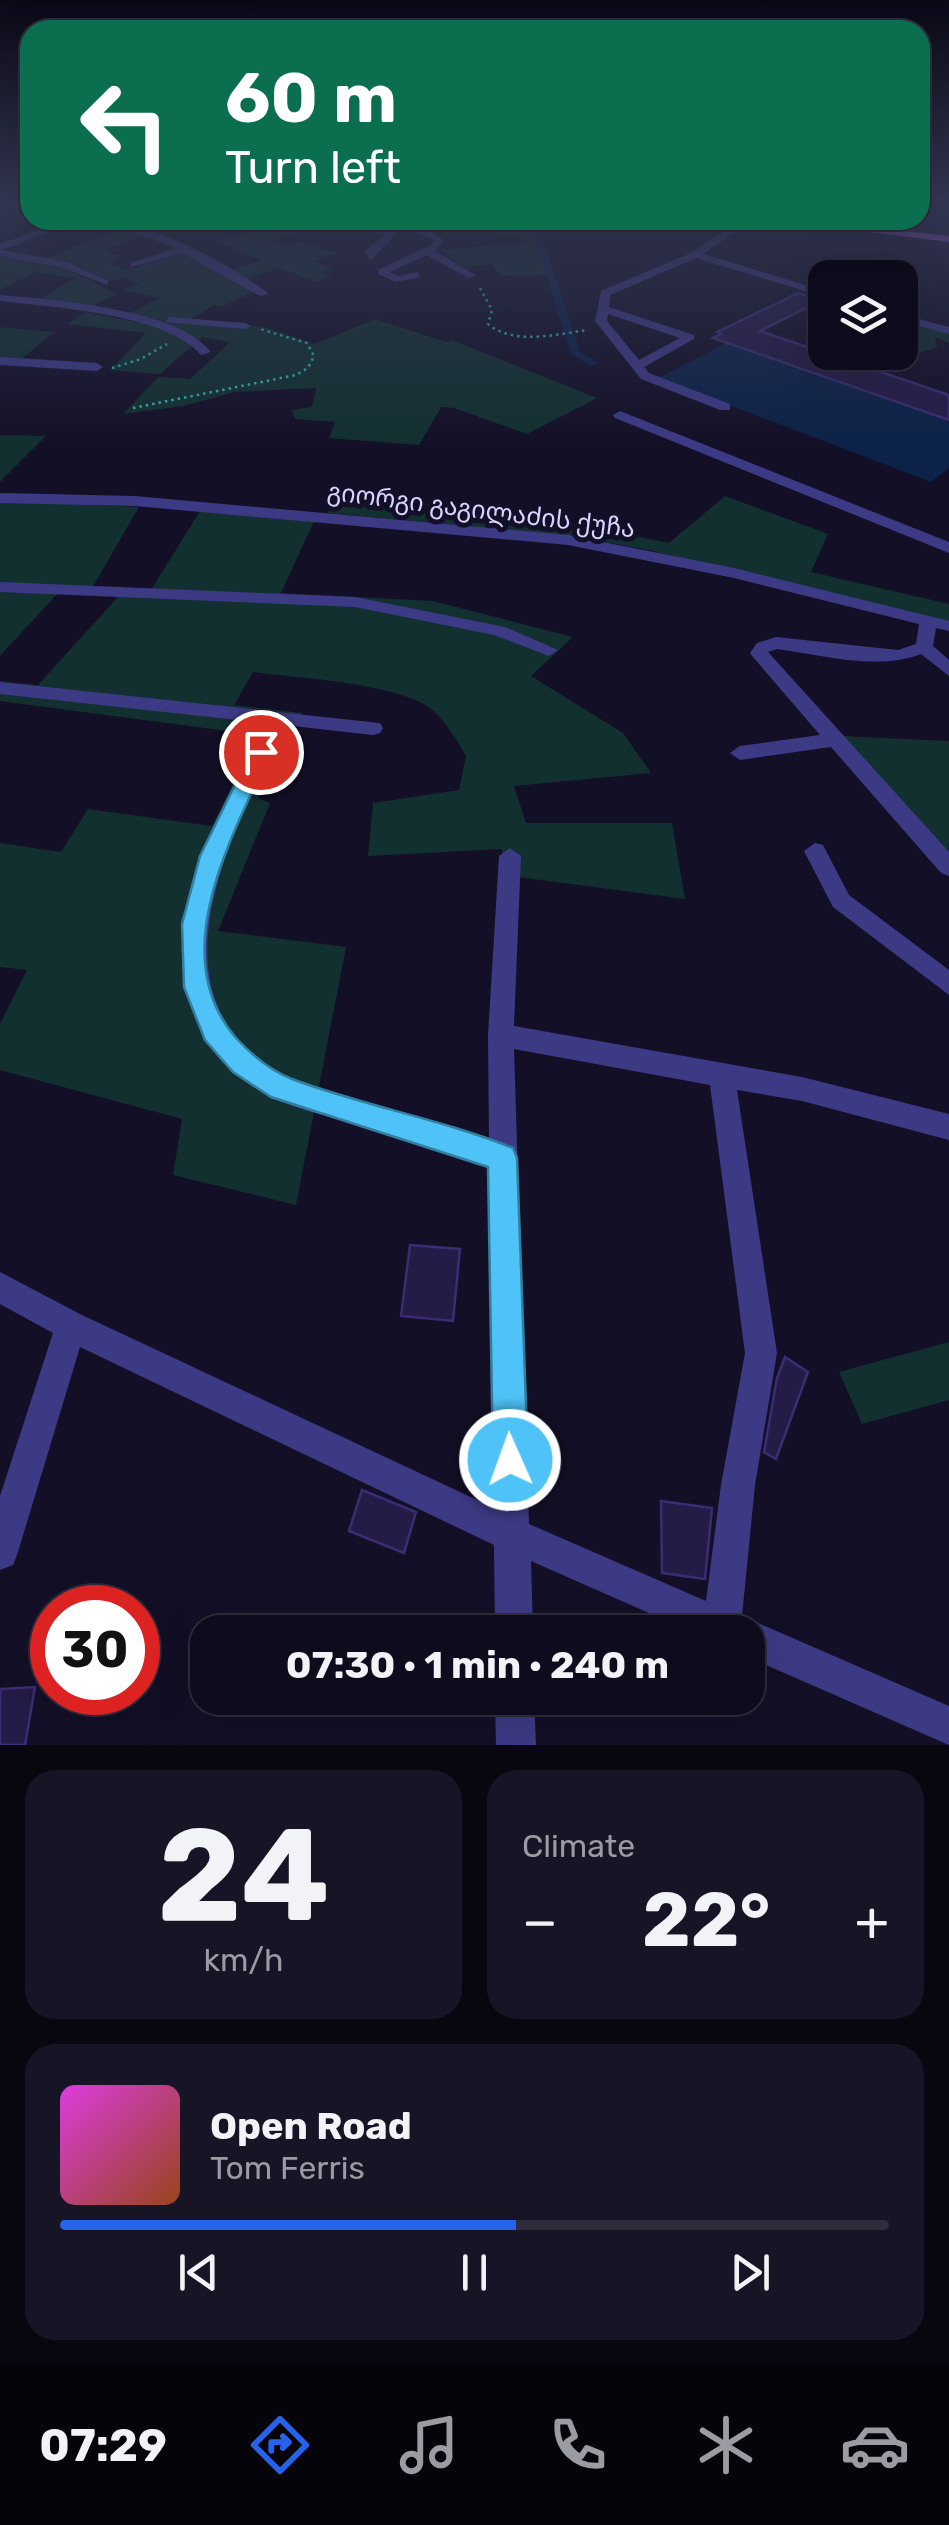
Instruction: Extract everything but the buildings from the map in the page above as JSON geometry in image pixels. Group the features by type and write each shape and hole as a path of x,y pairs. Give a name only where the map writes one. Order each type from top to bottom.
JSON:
{"street":[{"path":"245,283 264,294"},
{"path":"628,283 606,293 600,321 646,376 725,407"},
{"path":"0,298 120,316 246,326"},
{"path":"603,309 690,336 637,366"},
{"path":"120,316 202,345"},
{"path":"918,323 949,331"},
{"path":"0,360 97,368"},
{"path":"620,415 949,548"},
{"path":"0,516 8,498"},
{"name":"გიორგი გაგილაძის ქუჩა","path":"8,498 134,500 568,540 734,573 949,626"},
{"path":"0,587 355,602 481,627 549,650"},
{"path":"924,647 928,622"},
{"path":"924,647 900,656 776,643 763,647 759,653 949,867"},
{"path":"924,647 949,670"},
{"path":"0,688 373,728"},
{"path":"278,718 212,856 194,924 196,987 214,1032 242,1063 280,1088 502,1158"},
{"path":"740,753 839,739"},
{"path":"815,851 841,901 949,984"},
{"path":"510,856 502,1035 502,1158 514,1615"},
{"path":"502,1035 802,1089 949,1127"},
{"path":"722,1074 761,1353 738,1485 735,1615"},
{"path":"0,1287 71,1326 512,1535 696,1615"},
{"path":"0,1552 71,1326"},
{"path":"765,1645 949,1726"},
{"path":"515,1715 516,1745"}],"path":[{"path":"476,283 492,310 488,324 497,334 585,331"},
{"path":"133,408 296,375 308,368 314,356 307,343 246,326"},
{"path":"97,368 125,365 168,344 202,345"}],"green space":[{"path":"67,283 95,283 117,294 88,308 36,301"},
{"path":"241,283 255,291 221,307 214,305 189,320 264,327 315,344 375,319 446,342 452,340 597,398 527,434 441,407 419,445 329,438 335,422 295,419 292,410 312,407 316,388 235,392 183,406 123,414 158,377 190,379 230,342 202,337 160,374 110,370 146,333 68,324 85,312 147,321 126,315 160,298 121,290 139,284"},
{"path":"918,324 949,333 949,343 935,337 937,348 918,353"},
{"path":"0,327 54,332 20,360 0,359"},
{"path":"0,435 46,436 0,482"},
{"path":"336,495 495,509 669,543 725,496 828,534 811,572 949,604 949,622 648,550 573,536 328,513"},
{"path":"0,501 139,507 88,595 59,592 0,656"},
{"path":"200,511 315,519 281,593 433,601 573,637 531,676 623,733 651,773 514,786 526,823 672,823 685,899 503,875 502,849 368,856 373,803 459,790 466,756 459,744 434,711 399,694 348,683 253,672 234,705 303,713 258,798 270,803 218,931 346,947 296,1205 173,1175 182,1119 0,1070 0,1024 27,970 0,967 0,843 61,852 88,809 212,826 257,735 0,701 0,681 38,685 126,588 151,590"},
{"path":"842,736 949,741 949,860"},
{"path":"949,1342 949,1400 862,1424 839,1372"}],"water":[{"path":"549,283 558,283 580,352 599,363 592,366 571,354"},
{"path":"727,343 949,420 949,468 931,482 658,378"}],"route":[{"path":"261,752 212,856 200,894 194,924 196,987 214,1032 242,1063 280,1088 502,1158 510,1460"}]}
